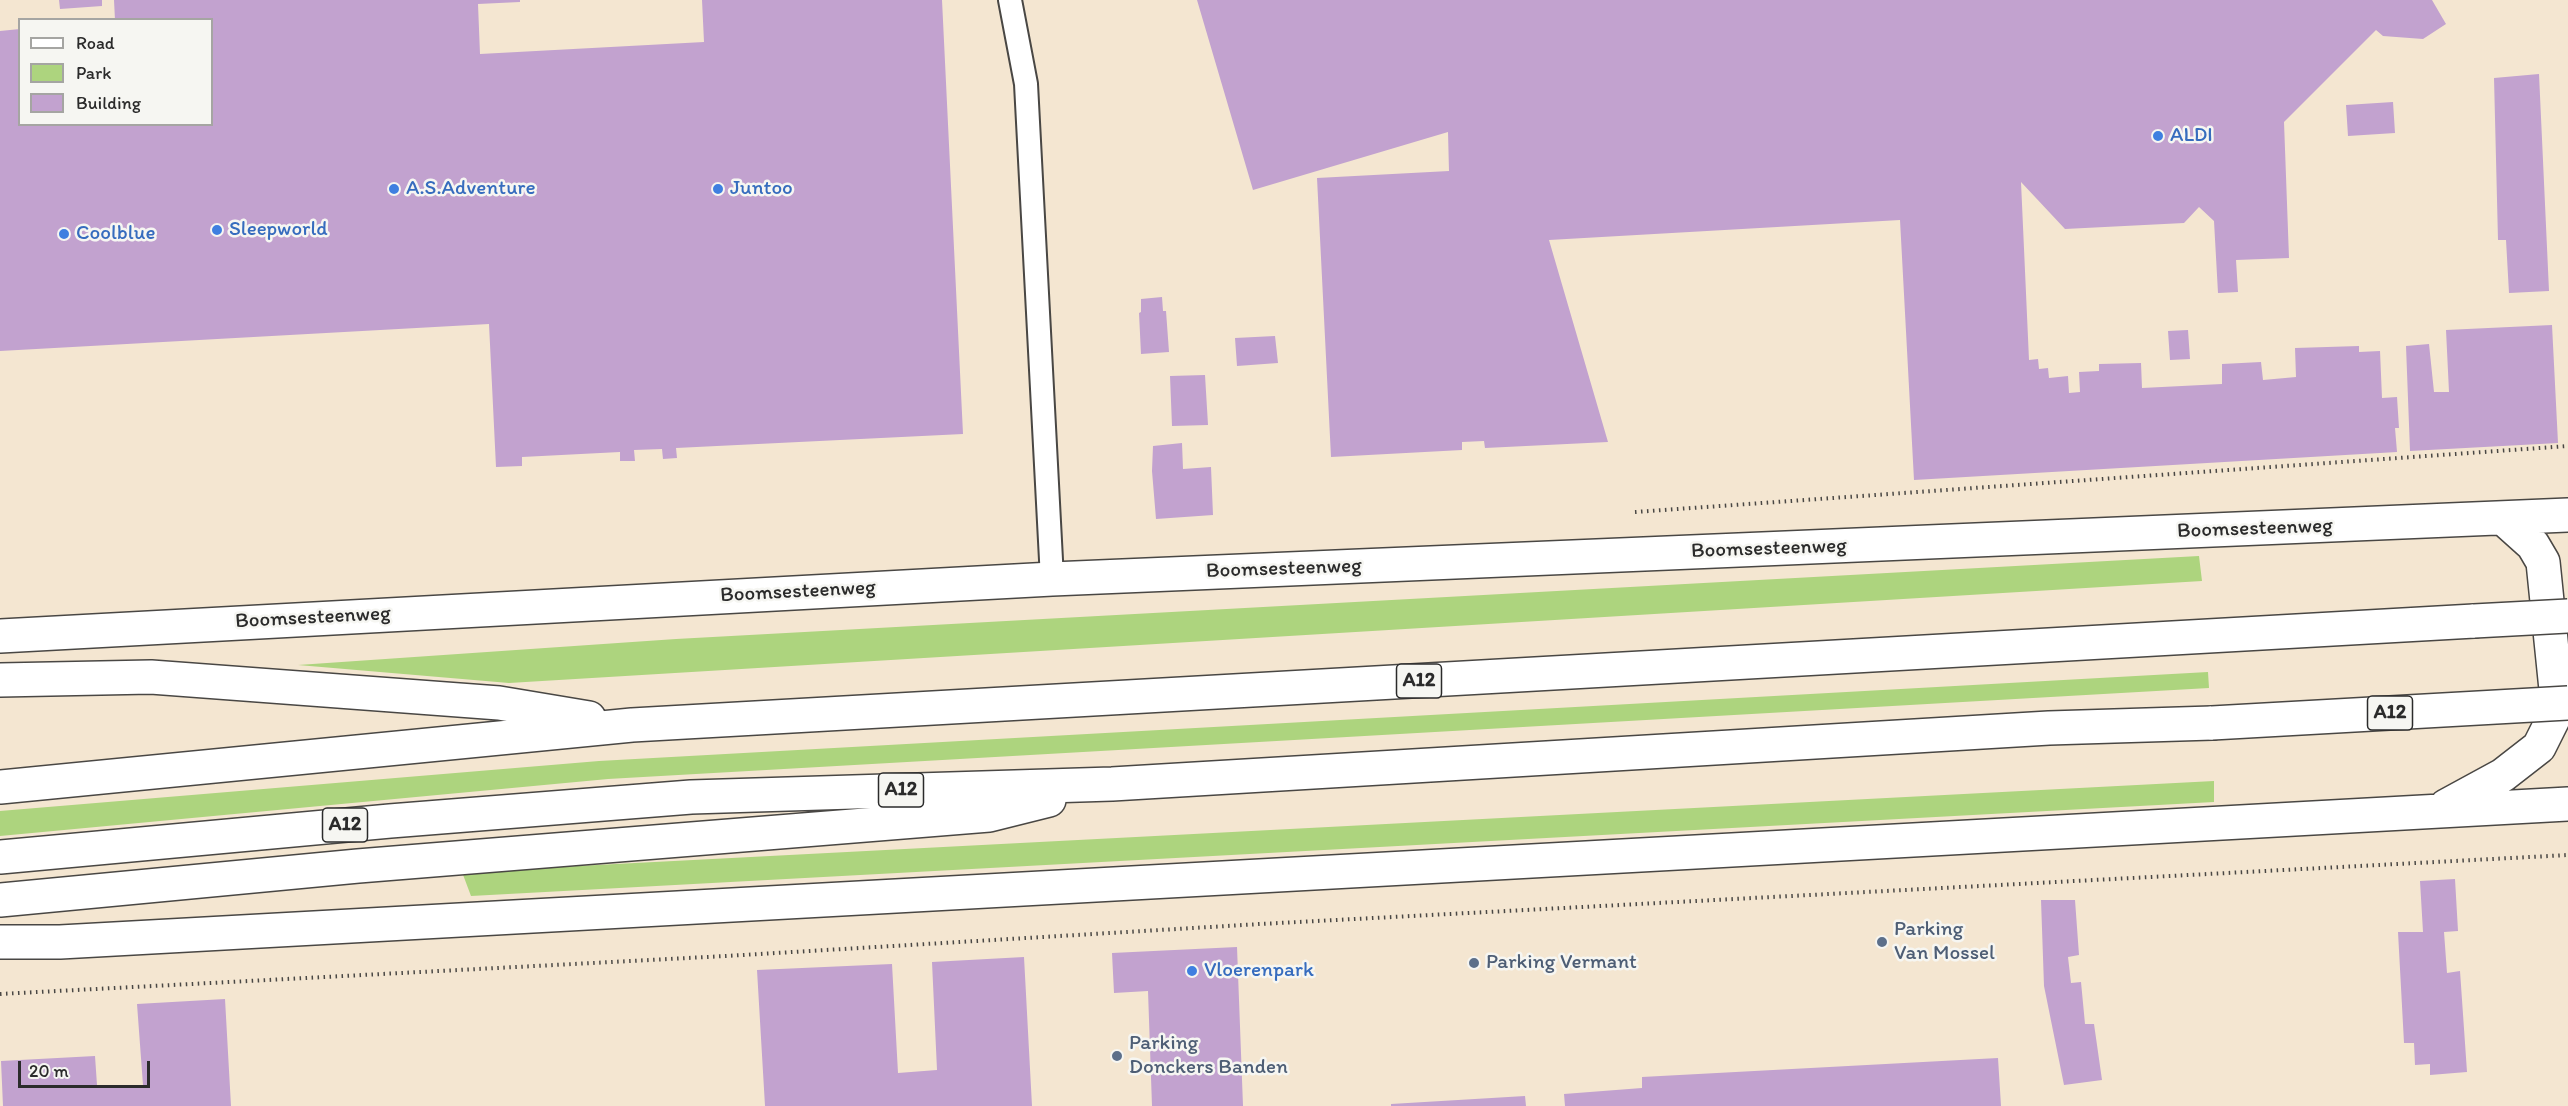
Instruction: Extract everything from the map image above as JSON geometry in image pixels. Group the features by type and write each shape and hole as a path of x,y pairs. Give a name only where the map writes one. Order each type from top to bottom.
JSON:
{"main road":[{"name":"Boomsesteenweg","path":"0,636 1052,579 2568,515"},
{"path":"2439,810 2503,775 2539,747 2558,709 2543,562 2533,544 2504,519"},
{"name":"A12","path":"0,787 632,725 2568,616"},
{"path":"0,680 151,676 500,703 632,725"},
{"name":"A12","path":"0,857 390,821 691,797 1112,784 2049,728 2212,723 2568,703"},
{"path":"0,900 358,866 989,815 1112,784"},
{"path":"0,942 60,942 2568,804"},
{"path":"0,951 60,942"}],"lane":[{"path":"1010,0 1026,84 1052,579"}],"path":[{"path":"1624,512 2568,446"},
{"path":"0,994 726,956 1295,922 2568,855"}],"green space":[{"path":"2199,556 2202,581 509,683 298,665 676,639"},
{"path":"2208,672 2209,688 608,779 0,836 0,811 599,761"},
{"path":"2214,781 2214,802 471,896 462,872"}],"building":[{"path":"59,0 102,0 102,6 60,9"},
{"path":"114,0 520,0 520,2 478,4 480,54 704,42 702,0 942,0 963,434 676,448 677,458 663,459 662,449 634,450 635,461 620,461 620,452 522,457 522,466 496,467 489,324 0,351 0,31 18,29 18,126 213,126 213,18 115,18"},
{"path":"1197,0 2432,0 2446,24 2423,39 2383,36 2376,30 2284,122 2289,258 2236,260 2238,292 2218,293 2214,221 2199,207 2184,223 2065,229 2021,182 2029,360 2038,359 2039,369 2048,368 2049,378 2068,376 2069,393 2080,392 2079,372 2099,371 2099,364 2141,363 2142,388 2222,384 2222,364 2261,362 2263,380 2296,377 2295,348 2359,346 2359,352 2380,351 2382,398 2397,397 2399,428 2395,428 2397,452 1914,480 1900,220 1549,240 1608,442 1485,448 1484,441 1462,442 1462,450 1331,457 1317,178 1449,171 1448,132 1253,190"},
{"path":"2539,74 2549,291 2509,293 2506,240 2498,240 2494,78"},
{"path":"2393,102 2395,133 2348,136 2346,105"},
{"path":"1162,297 1163,311 1166,311 1169,352 1141,354 1139,313 1141,312 1141,299"},
{"path":"2552,325 2558,443 2410,451 2406,346 2429,344 2434,392 2449,392 2446,330"},
{"path":"2188,330 2190,359 2170,360 2168,331"},
{"path":"1275,336 1278,363 1237,366 1235,338"},
{"path":"1205,375 1208,425 1172,426 1170,376"},
{"path":"1182,443 1183,469 1211,467 1213,515 1156,519 1152,471 1153,446"},
{"path":"2455,879 2458,931 2444,932 2447,973 2460,971 2467,1072 2430,1075 2430,1064 2415,1065 2414,1043 2404,1043 2398,932 2423,932 2420,881"},
{"path":"2041,900 2075,900 2079,955 2068,957 2071,983 2081,982 2085,1024 2094,1024 2102,1080 2064,1085 2044,986"},
{"path":"1237,947 1243,1106 1152,1106 1148,991 1114,993 1112,953"},
{"path":"1024,957 1032,1106 765,1106 757,970 892,964 898,1073 937,1070 932,962"},
{"path":"225,999 231,1106 3,1106 1,1061 95,1056 97,1085 143,1085 137,1004"},
{"path":"1998,1058 2001,1106 1565,1106 1564,1094 1642,1088 1642,1077"},
{"path":"1525,1096 1526,1106 1391,1106 1391,1104"}],"place":[{"name":"ALDI","path":"2158,136"},
{"name":"A.S.Adventure","path":"394,189"},
{"name":"Juntoo","path":"718,189"},
{"name":"Sleepworld","path":"217,230"},
{"name":"Coolblue","path":"64,234"},
{"name":"Parking Van Mossel","path":"1882,942"},
{"name":"Parking Vermant","path":"1474,963"},
{"name":"Vloerenpark","path":"1192,971"},
{"name":"Parking Donckers Banden","path":"1117,1056"}]}
